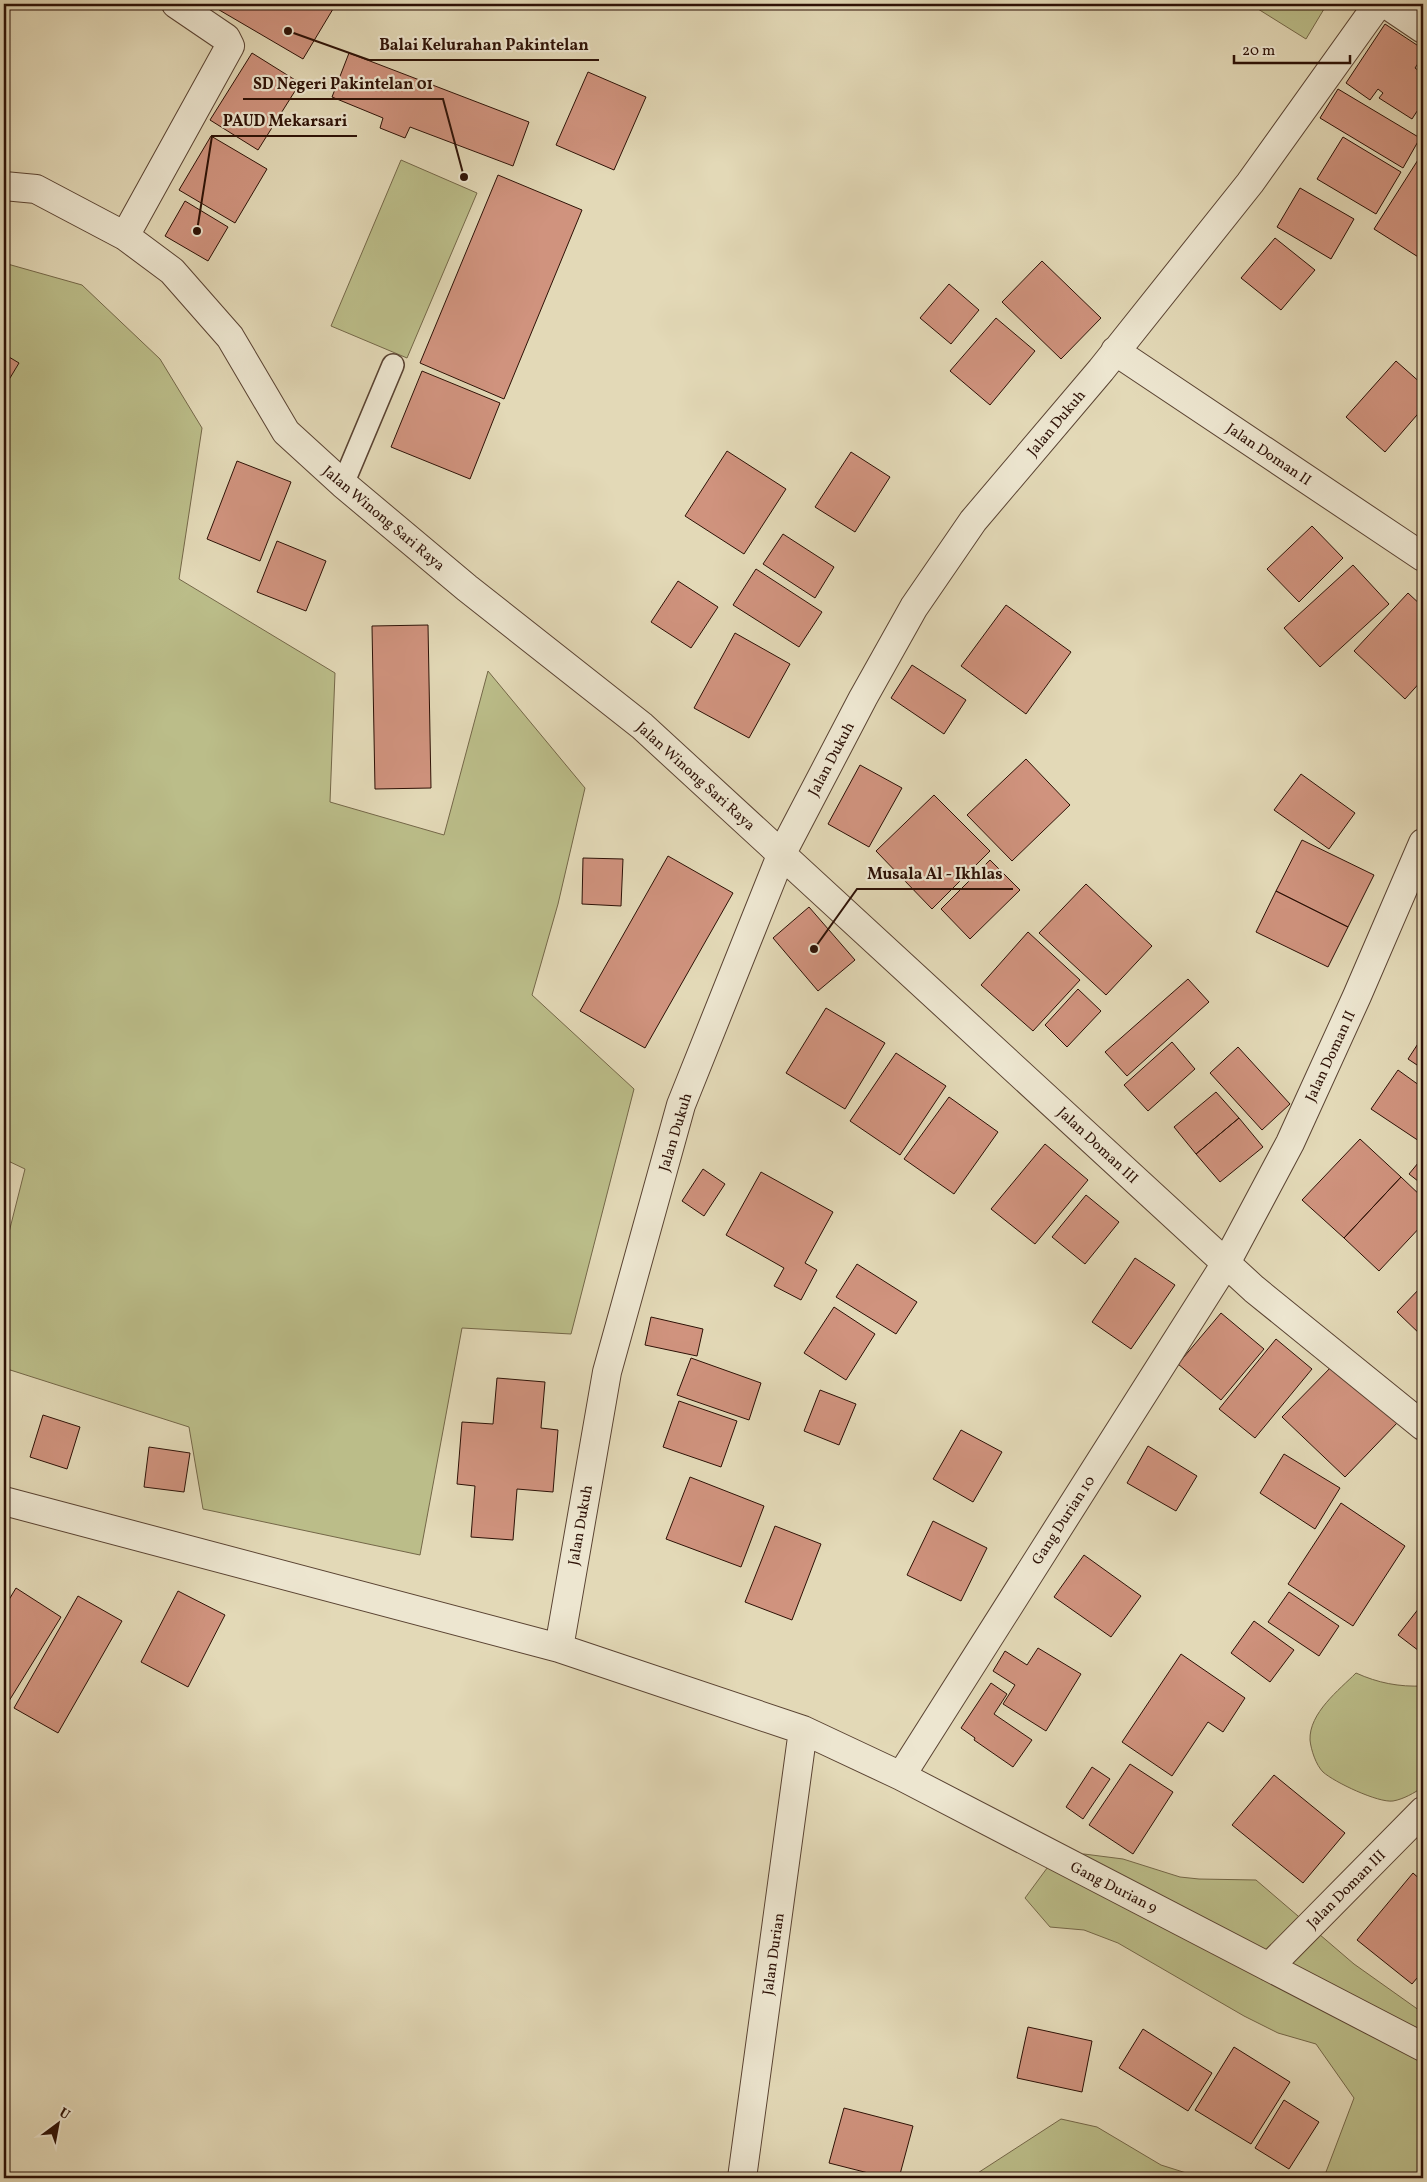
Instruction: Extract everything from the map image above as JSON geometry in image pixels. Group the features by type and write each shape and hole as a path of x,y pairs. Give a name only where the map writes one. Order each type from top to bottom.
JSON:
{"street":[{"path":"125,236 230,46 226,38 176,4"},
{"name":"Jalan Dukuh","path":"559,1648 607,1372 681,1106 782,853 863,698 914,607 973,521 1115,352 1250,183 1378,4"},
{"path":"1386,4 1423,29"},
{"name":"Jalan Winong Sari Raya","path":"4,186 36,189 125,236 172,271 230,337 286,432 343,484 467,588 642,726 782,853"},
{"name":"Jalan Doman II","path":"1115,352 1423,557"},
{"name":"Jalan Doman II","path":"1226,1263 1290,1143 1357,996 1423,843"},
{"name":"Jalan Doman III","path":"782,853 1254,1289 1423,1426"},
{"name":"Gang Durian 10","path":"900,1776 1226,1263"},
{"name":"Gang Durian 9","path":"4,1501 559,1648 803,1730 900,1776 1423,2047"},
{"name":"Jalan Durian","path":"742,2178 803,1730"},
{"name":"Jalan Doman III","path":"1269,1967 1423,1811"}],"lane":[{"path":"343,484 393,365"}],"green space":[{"path":"1250,4 1327,4 1306,39"},
{"path":"401,160 477,193 407,358 331,326"},
{"path":"4,263 82,285 160,359 202,428 179,579 335,673 330,802 444,835 488,671 585,788 558,904 532,995 634,1089 571,1334 462,1328 420,1555 203,1509 189,1427 4,1368 4,1252 25,1169 4,1159"},
{"path":"1356,1673 1389,1684 1423,1686 1423,1787 1401,1799 1386,1801 1377,1799 1346,1786 1323,1772 1314,1757 1310,1740 1314,1721 1326,1703"},
{"path":"1084,1854 1123,1859 1180,1877 1256,1880 1354,1964 1423,2013 1423,2178 1320,2178 1326,2172 1354,2098 1316,2044 1278,2033 1244,2016 1118,1943 1084,1930 1050,1927 1025,1898 1053,1860"},
{"path":"1061,2119 1097,2127 1161,2165 1202,2178 970,2178"}],"building":[{"path":"209,4 336,4 303,59"},
{"path":"1385,24 1423,49 1423,56 1415,68 1423,74 1423,102 1412,119 1379,98 1383,93 1378,89 1370,100 1346,83"},
{"path":"252,53 300,83 258,150 210,120"},
{"path":"349,53 529,122 513,166 410,127 405,138 380,128 383,118 332,97"},
{"path":"588,72 646,97 614,170 556,145"},
{"path":"1338,89 1420,138 1403,168 1320,118"},
{"path":"211,136 267,169 235,223 179,190"},
{"path":"1343,137 1401,172 1376,214 1317,179"},
{"path":"1423,152 1423,260 1374,229"},
{"path":"498,175 582,210 504,399 420,363"},
{"path":"1300,188 1354,219 1331,259 1277,227"},
{"path":"185,201 228,227 208,261 165,236"},
{"path":"1275,238 1315,270 1281,310 1241,278"},
{"path":"1042,261 1101,318 1061,359 1002,302"},
{"path":"949,284 979,310 951,344 920,318"},
{"path":"996,318 1035,351 990,405 950,371"},
{"path":"4,354 19,363 4,388"},
{"path":"1396,361 1423,385 1423,408 1385,452 1346,417"},
{"path":"422,371 500,403 470,479 391,447"},
{"path":"727,451 786,489 744,554 685,516"},
{"path":"851,452 890,477 855,532 815,507"},
{"path":"237,461 291,482 260,561 207,539"},
{"path":"1312,526 1343,558 1299,602 1267,569"},
{"path":"783,534 834,567 815,598 763,564"},
{"path":"277,541 326,561 306,611 257,592"},
{"path":"1353,565 1389,604 1320,667 1284,628"},
{"path":"756,569 822,612 799,647 733,605"},
{"path":"678,581 718,607 691,648 651,622"},
{"path":"1408,593 1423,607 1423,679 1405,699 1354,651"},
{"path":"1006,605 1071,652 1026,714 961,666"},
{"path":"428,625 431,788 375,789 372,626"},
{"path":"735,633 790,664 749,738 694,708"},
{"path":"912,665 966,700 944,734 891,698"},
{"path":"1026,759 1070,805 1012,861 967,815"},
{"path":"860,765 902,788 869,847 828,824"},
{"path":"1301,774 1355,813 1329,849 1274,810"},
{"path":"934,795 990,851 932,909 876,851"},
{"path":"1302,840 1374,875 1348,927 1276,891"},
{"path":"668,856 733,893 645,1048 580,1011"},
{"path":"583,858 623,859 621,906 582,904"},
{"path":"990,860 1020,890 970,939 941,909"},
{"path":"1086,884 1152,946 1106,995 1039,933"},
{"path":"1276,891 1348,927 1328,967 1256,932"},
{"path":"809,907 855,960 818,991 773,938"},
{"path":"1028,932 1080,980 1033,1031 981,985"},
{"path":"1188,979 1209,1002 1127,1076 1105,1052"},
{"path":"1078,989 1101,1011 1067,1047 1045,1025"},
{"path":"826,1008 885,1043 845,1109 786,1073"},
{"path":"1423,1036 1423,1069 1408,1059"},
{"path":"1172,1042 1195,1069 1148,1111 1124,1085"},
{"path":"1238,1047 1290,1104 1262,1130 1210,1073"},
{"path":"896,1053 946,1086 900,1155 850,1121"},
{"path":"1398,1070 1423,1088 1422,1143 1371,1109"},
{"path":"1216,1092 1239,1118 1196,1154 1174,1127"},
{"path":"949,1097 998,1132 954,1194 904,1159"},
{"path":"1239,1118 1263,1147 1220,1182 1196,1154"},
{"path":"1360,1139 1401,1177 1344,1238 1302,1200"},
{"path":"1045,1144 1088,1180 1035,1244 991,1209"},
{"path":"1423,1157 1423,1185 1409,1174"},
{"path":"703,1169 725,1184 704,1216 682,1201"},
{"path":"761,1172 833,1212 805,1263 817,1270 801,1300 774,1286 784,1268 726,1235"},
{"path":"1401,1177 1423,1198 1423,1224 1379,1271 1344,1238"},
{"path":"1086,1195 1119,1222 1085,1264 1052,1237"},
{"path":"1135,1258 1175,1285 1131,1349 1092,1322"},
{"path":"857,1264 917,1302 896,1334 836,1297"},
{"path":"1423,1285 1423,1337 1397,1312"},
{"path":"834,1307 875,1334 846,1380 804,1353"},
{"path":"1221,1313 1264,1349 1221,1400 1178,1364"},
{"path":"651,1317 703,1329 697,1356 645,1345"},
{"path":"1276,1339 1312,1369 1255,1438 1219,1409"},
{"path":"691,1358 761,1383 749,1420 677,1395"},
{"path":"1337,1361 1399,1421 1345,1477 1282,1417"},
{"path":"497,1378 545,1382 541,1428 558,1430 553,1492 517,1489 513,1540 471,1537 475,1486 457,1484 462,1422 493,1424"},
{"path":"820,1390 856,1404 839,1445 804,1431"},
{"path":"679,1401 737,1421 721,1467 663,1447"},
{"path":"43,1415 80,1427 67,1469 30,1457"},
{"path":"961,1430 1002,1452 973,1502 933,1479"},
{"path":"1148,1446 1197,1476 1176,1511 1127,1483"},
{"path":"149,1447 190,1453 184,1492 144,1487"},
{"path":"1284,1454 1340,1488 1315,1529 1260,1493"},
{"path":"690,1477 764,1506 741,1567 666,1539"},
{"path":"1341,1503 1405,1546 1353,1626 1288,1584"},
{"path":"933,1521 987,1548 961,1601 907,1575"},
{"path":"775,1526 821,1544 792,1620 745,1602"},
{"path":"1084,1555 1141,1596 1111,1637 1054,1597"},
{"path":"16,1588 61,1617 4,1709 4,1608"},
{"path":"178,1591 225,1615 188,1687 141,1662"},
{"path":"1289,1592 1339,1626 1319,1656 1268,1622"},
{"path":"78,1596 122,1621 58,1733 14,1708"},
{"path":"1423,1603 1423,1654 1398,1635"},
{"path":"1254,1621 1294,1650 1270,1682 1231,1653"},
{"path":"1038,1648 1081,1674 1046,1731 1003,1704 1015,1685 993,1671 1005,1651 1027,1665"},
{"path":"1181,1654 1245,1698 1223,1732 1208,1722 1172,1776 1122,1742"},
{"path":"991,1683 1007,1694 994,1714 1032,1740 1013,1767 974,1740 975,1738 961,1728"},
{"path":"1130,1764 1173,1792 1133,1854 1089,1825"},
{"path":"1092,1767 1110,1779 1083,1819 1066,1807"},
{"path":"1274,1775 1345,1833 1303,1883 1232,1825"},
{"path":"1413,1873 1423,1882 1423,1971 1412,1984 1357,1940"},
{"path":"1028,2027 1092,2041 1082,2092 1017,2078"},
{"path":"1143,2029 1212,2073 1188,2111 1119,2068"},
{"path":"1234,2047 1290,2082 1251,2144 1195,2110"},
{"path":"1284,2100 1319,2122 1289,2169 1255,2148"},
{"path":"844,2108 913,2126 899,2178 888,2178 829,2163"}],"place":[{"name":"Balai Kelurahan Pakintelan","path":"288,31"},
{"name":"SD Negeri Pakintelan 01","path":"464,177"},
{"name":"PAUD Mekarsari","path":"197,231"},
{"name":"Musala Al - Ikhlas","path":"814,949"}]}
